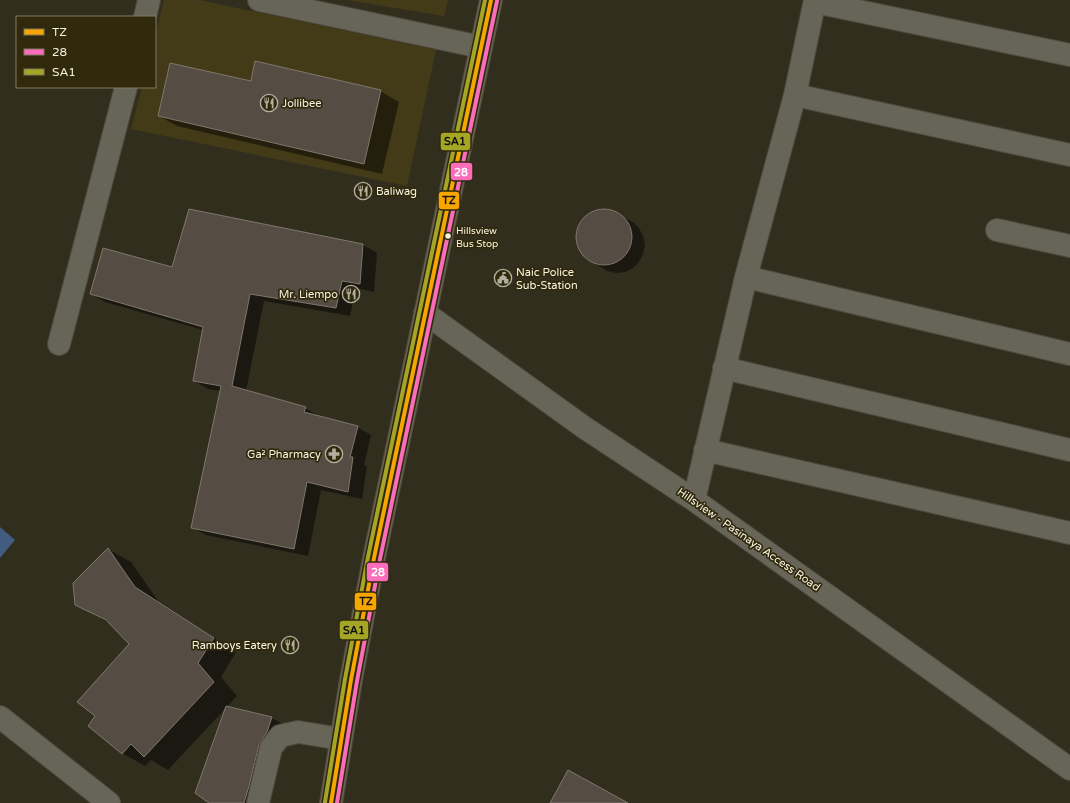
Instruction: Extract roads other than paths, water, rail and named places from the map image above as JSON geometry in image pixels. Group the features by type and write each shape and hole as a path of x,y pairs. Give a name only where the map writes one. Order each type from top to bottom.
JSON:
{"main road":[{"path":"331,803 351,680 374,558 491,0"}],"street":[{"path":"145,16 149,0"},
{"path":"258,0 481,47"},
{"path":"694,500 746,277 795,95 815,1 1070,55"},
{"path":"59,344 126,88"},
{"path":"795,95 1070,155"},
{"path":"997,230 1070,246"},
{"path":"746,277 1070,354"},
{"name":"Hillsview - Pasinaya Access Road","path":"425,313 585,428 694,500 1070,769"},
{"path":"724,368 1070,450"},
{"path":"705,450 1070,533"},
{"path":"0,717 109,803"},
{"path":"258,803 271,748 280,736 298,732 341,739"}],"water":[{"path":"0,527 15,540 0,558"}],"place":[{"name":"Jollibee","path":"269,103"},
{"name":"Baliwag","path":"363,191"},
{"name":"Hillsview Bus Stop","path":"448,236"},
{"name":"Naic Police Sub-Station","path":"503,278"},
{"name":"Mr. Liempo","path":"351,294"},
{"name":"Ga² Pharmacy","path":"334,454"},
{"name":"Ramboys Eatery","path":"290,645"}]}
